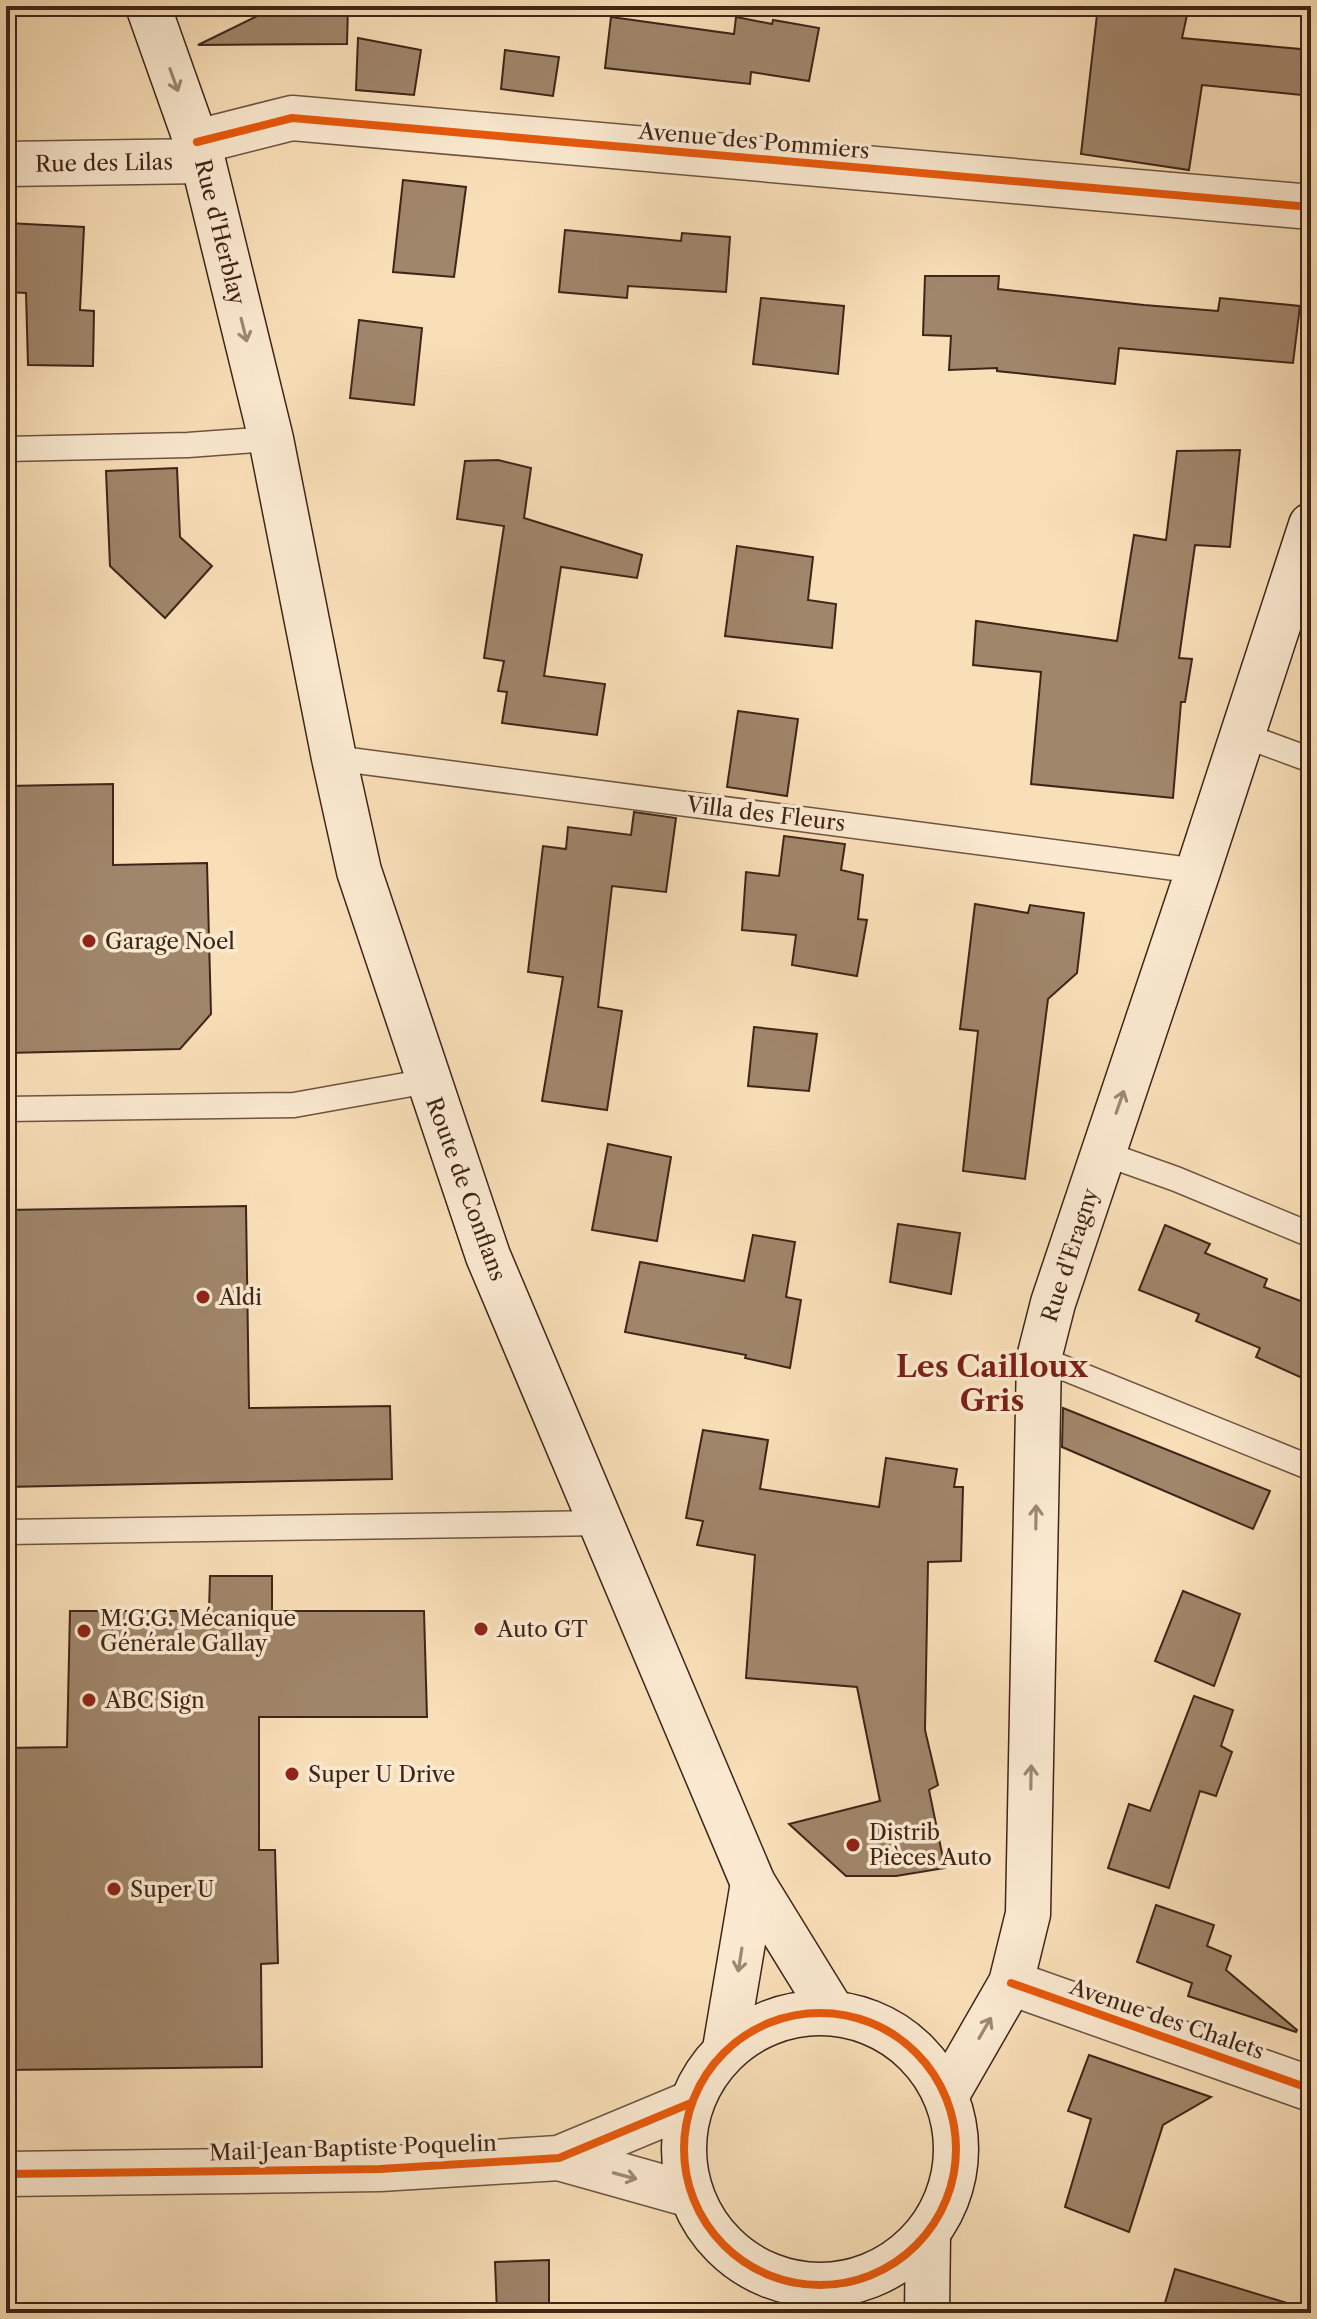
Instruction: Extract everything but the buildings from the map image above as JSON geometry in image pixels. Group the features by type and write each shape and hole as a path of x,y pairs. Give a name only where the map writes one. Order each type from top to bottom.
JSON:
{"main road":[{"name":"Rue d'Herblay","path":"148,6 200,151 274,451"},
{"name":"Avenue des Pommiers","path":"200,151 292,118 1311,207"},
{"name":"Rue des Lilas","path":"6,164 200,151"},
{"name":"Route de Conflans","path":"274,451 359,871 488,1256 753,1883 833,2013"},
{"name":"Rue d'Eragny","path":"946,2096 1011,1983 1028,1914 1039,1358 1053,1303 1311,525"},
{"path":"725,2049 753,1883"},
{"name":"Avenue des Chalets","path":"1011,1983 1311,2089"},
{"path":"833,2013 869,2021 901,2038 928,2064 946,2096 956,2131 956,2167 947,2202 928,2234 894,2265 814,2300 735,2258 708,2229 691,2195 682,2149 691,2103 705,2074 725,2049 758,2027 794,2014 833,2013"},
{"name":"Mail Jean Baptiste Poquelin","path":"6,2174 380,2169 559,2158 691,2103"},
{"name":"Mail Jean Baptiste Poquelin","path":"559,2158 691,2195"},
{"path":"927,2313 928,2234"}],"lane":[{"path":"6,449 188,445 274,451"},
{"path":"1243,735 1311,760"},
{"name":"Villa des Fleurs","path":"334,758 1198,871"},
{"path":"6,1109 294,1105 428,1081"},
{"path":"1103,1153 1176,1179 1311,1235"},
{"path":"1039,1358 1311,1468"},
{"path":"6,1532 602,1523"}],"cycle path":[{"path":"197,142 292,118 1311,207"},
{"path":"1011,1983 1311,2089"},
{"path":"807,2013 833,2013 860,2018 884,2029 907,2044 925,2062 951,2109 956,2149 954,2176 946,2201 925,2236 907,2254 860,2280 833,2285 807,2285 780,2280 756,2269 733,2254 715,2236 689,2189 684,2162 684,2136 689,2109 700,2085 715,2062 733,2044 780,2018 807,2013"},
{"path":"6,2174 380,2169 559,2158 691,2103"}],"place":[{"name":"Garage Noel","path":"89,941"},
{"name":"Aldi","path":"203,1297"},
{"name":"Auto GT","path":"481,1629"},
{"name":"M.G.G. Mécanique Générale Gallay","path":"84,1631"},
{"name":"ABC Sign","path":"89,1700"},
{"name":"Super U Drive","path":"292,1774"},
{"name":"Distrib Pièces Auto","path":"853,1845"},
{"name":"Super U","path":"114,1889"}],"district":[{"name":"Les Cailloux Gris","path":"992,1383"}]}
